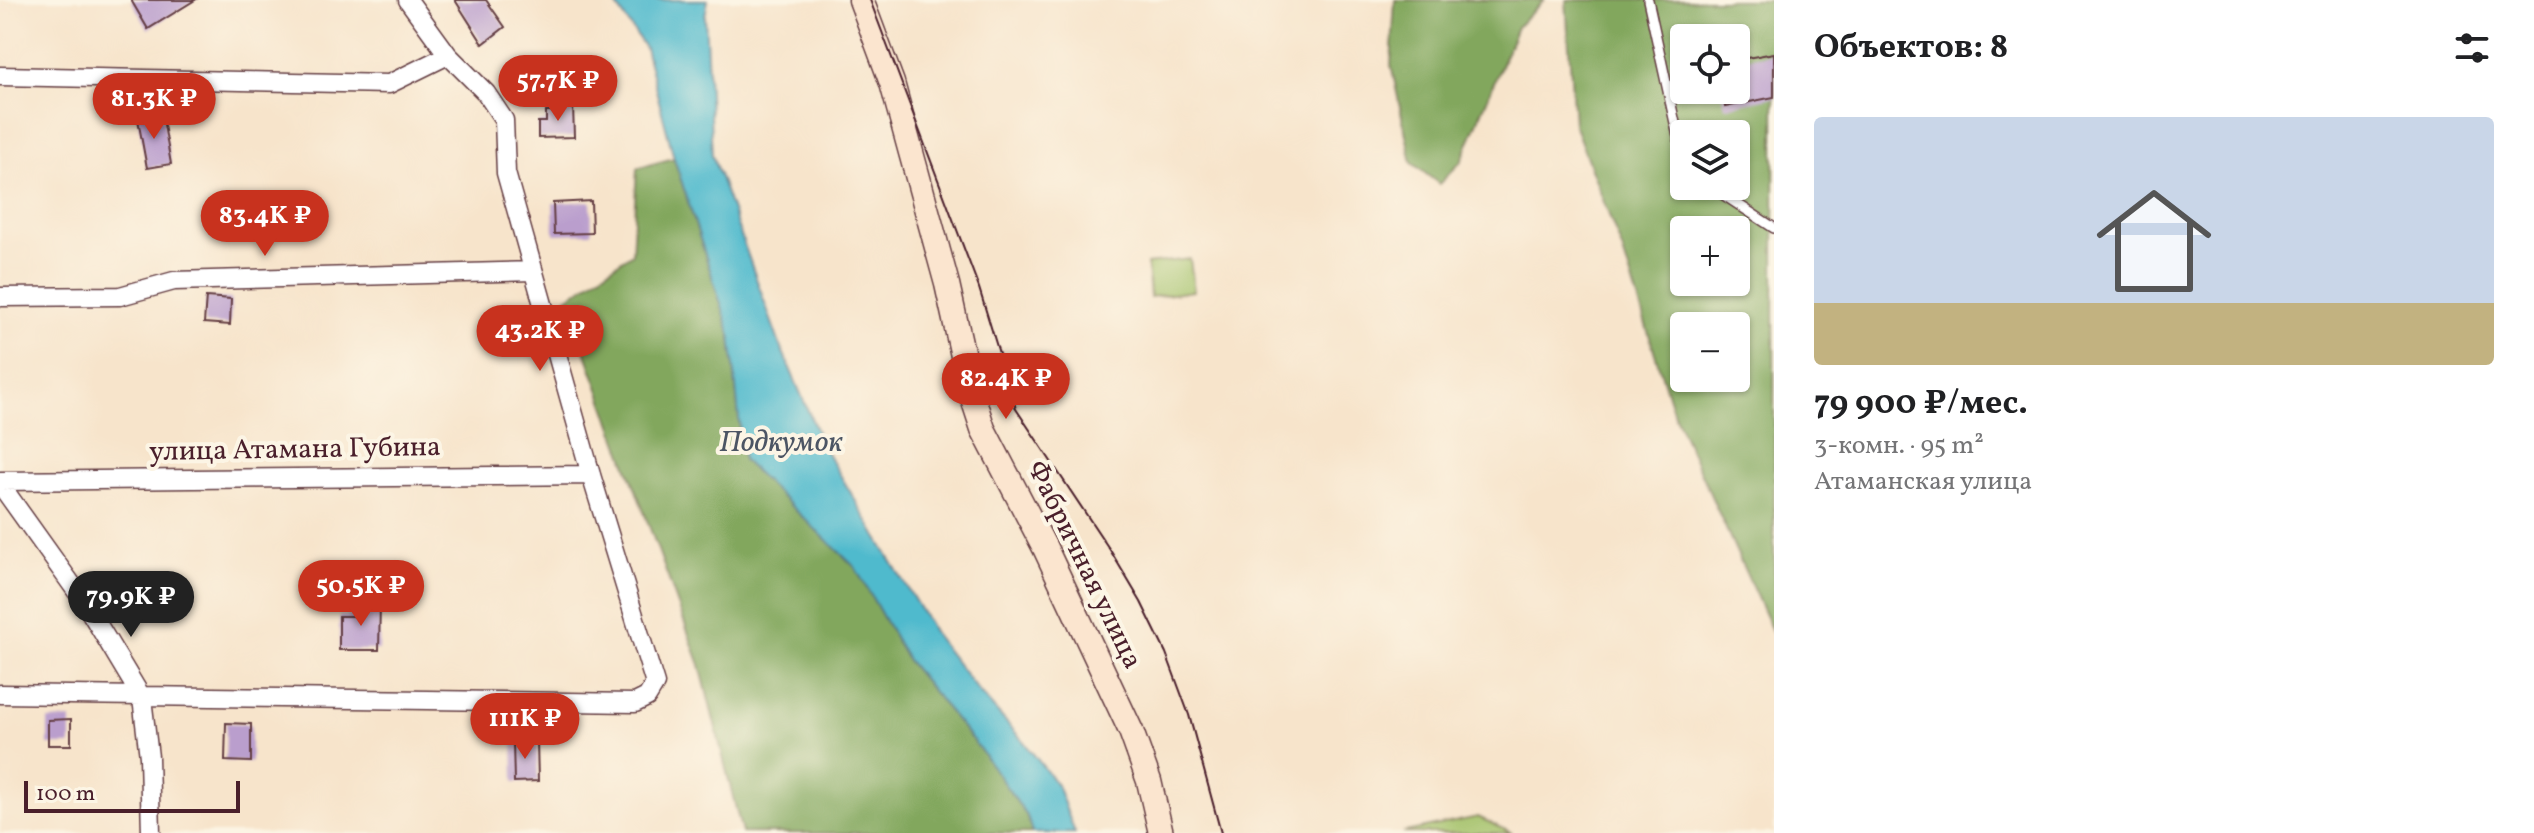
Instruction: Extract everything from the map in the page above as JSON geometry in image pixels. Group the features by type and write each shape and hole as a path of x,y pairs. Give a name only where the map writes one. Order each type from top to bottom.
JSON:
{"main road":[{"name":"Фабричная улица","path":"861,0 892,83 983,429 1045,548 1131,731 1149,781 1161,833"}],"street":[{"path":"0,694 635,703 647,697 655,684 591,475 506,173 504,120 486,93 448,55 408,0"},
{"path":"0,76 389,84 448,55"},
{"path":"0,297 120,296 174,281 533,271"},
{"name":"улица Атамана Губина","path":"0,482 591,475"},
{"path":"0,482 85,603 142,698 149,757 151,833"}],"lane":[{"path":"1648,0 1674,120"},
{"path":"1731,200 1774,228"}],"green space":[{"path":"1395,0 1544,0 1517,27 1461,162 1439,184 1412,163 1391,65"},
{"path":"1566,0 1774,0 1774,635 1674,414 1623,252 1574,124"},
{"path":"674,158 731,335 743,460 855,567 907,660 979,748 1027,816 1032,833 742,833 700,665 566,299 632,253 637,168"},
{"path":"1190,259 1194,291 1150,297 1147,264"},
{"path":"1478,817 1512,833 1403,833 1405,832"}],"water":[{"name":"Подкумок","path":"616,0 708,0 705,16 712,155 780,345 823,446 937,638 1057,785 1075,833 1032,833 1027,816 979,748 907,660 855,567 743,460 731,335 674,158 645,48"}],"building":[{"path":"131,0 195,0 148,29"},
{"path":"455,0 486,0 505,27 483,44"},
{"path":"1774,53 1774,97 1750,102 1750,57"},
{"path":"553,106 573,106 574,137 538,138 538,122 546,122 546,112 553,112"},
{"path":"137,114 163,119 171,164 147,168"},
{"path":"591,201 592,233 554,234 553,203"},
{"path":"206,297 231,299 230,325 204,323"},
{"path":"354,602 380,602 379,650 339,650 339,616 354,616"},
{"path":"71,719 71,745 48,745 48,720"},
{"path":"226,723 251,724 251,762 225,761"},
{"path":"513,741 537,741 538,781 514,782"}],"tram line":[{"path":"870,0 979,288 1016,409 1110,550 1166,653 1189,715 1221,833"}]}
